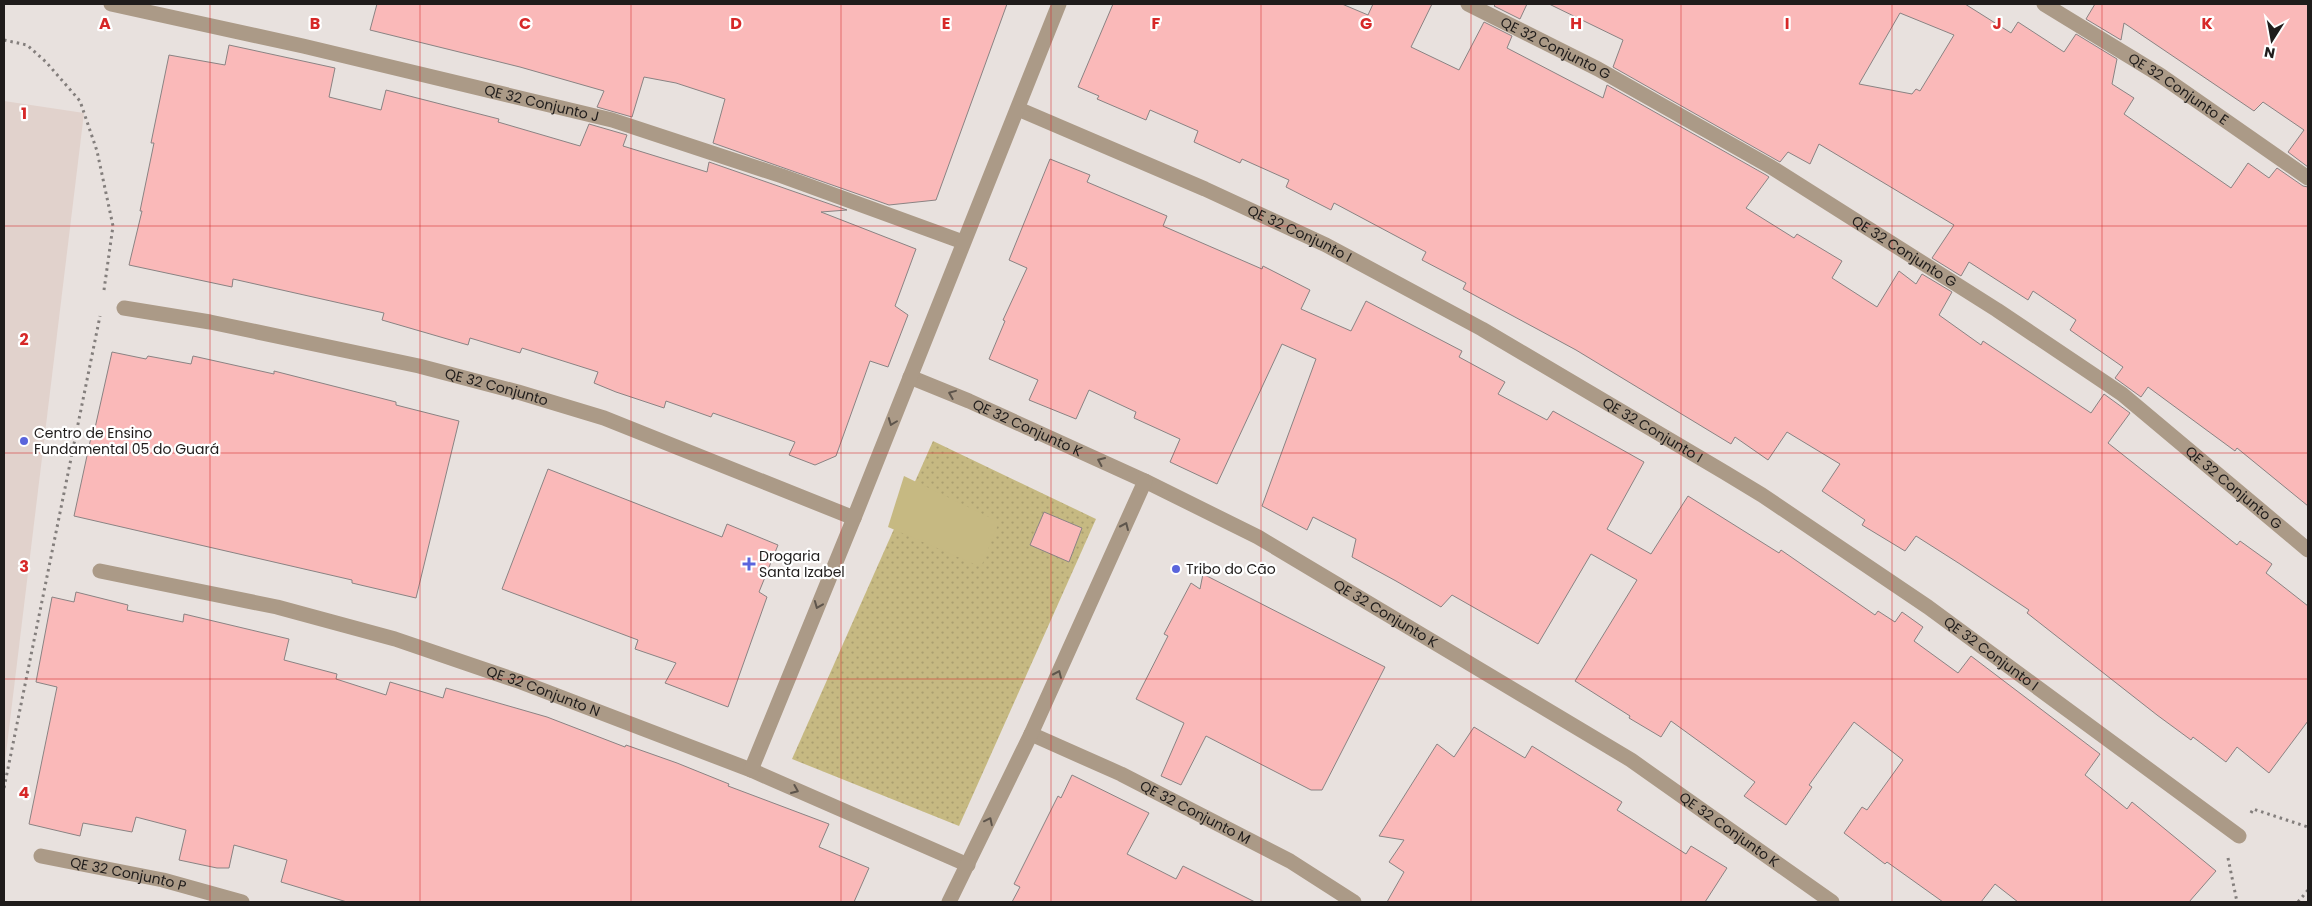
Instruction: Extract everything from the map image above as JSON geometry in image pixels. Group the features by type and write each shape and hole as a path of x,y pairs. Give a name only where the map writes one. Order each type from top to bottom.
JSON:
{"street":[{"name":"QE 32 Conjunto J","path":"111,4 313,48 612,120 782,176 963,242"},
{"path":"751,770 1060,4"},
{"name":"QE 32 Conjunto G","path":"1468,4 1598,69 1771,167 1997,310 2122,394 2308,550"},
{"name":"QE 32 Conjunto E","path":"2044,4 2160,75 2308,178"},
{"name":"QE 32 Conjunto I","path":"1018,109 1205,188 1326,245 1482,329 1724,472 1762,495 1928,607 2239,836"},
{"name":"QE 32 Conjunto","path":"124,308 210,322 419,366 528,395 604,418 854,518"},
{"name":"QE 32 Conjunto K","path":"910,376 1145,481 1216,515 1289,555 1631,760 1832,902"},
{"path":"949,902 1031,734 1145,481"},
{"name":"QE 32 Conjunto N","path":"100,571 277,608 395,638 521,682 751,770 968,865"},
{"name":"QE 32 Conjunto M","path":"1031,734 1121,774 1290,861 1354,902"},
{"name":"QE 32 Conjunto P","path":"41,856 163,880 242,902"}],"path":[{"path":"4,40 26,45 46,62 80,101 98,151 113,226 104,295"},
{"path":"4,788 100,314"},
{"path":"2237,902 2228,858 2253,809 2308,827"},
{"path":"2298,902 2308,890"}],"shaded area":[{"name":"Centro de Ensino Fundamental 05 do Guará","path":"4,101 84,113 4,770"},
{"path":"933,441 1096,519 959,826 792,759"},
{"path":"904,476 999,522 981,567 888,527"}],"building":[{"path":"377,4 1007,4 936,200 889,205 713,143 725,99 676,83 644,77 632,117 597,107 604,91 520,67 370,30"},
{"path":"1113,4 1342,4 1368,15 1373,4 1432,4 1411,47 1459,70 1484,22 1512,36 1507,48 1603,98 1607,85 1766,175 1769,177 1746,208 1794,238 1797,234 1842,261 1832,278 1877,307 1899,271 1916,284 1922,274 1952,292 1939,315 1981,345 1983,341 2091,413 2104,394 2130,413 2108,443 2237,545 2240,541 2272,564 2266,573 2308,606 2308,721 2269,773 2237,747 2226,762 2193,737 2191,740 2157,715 2027,613 2029,610 1960,564 1916,536 1905,551 1862,525 1865,520 1822,491 1840,464 1787,432 1768,460 1735,437 1731,444 1576,350 1463,289 1466,283 1422,260 1426,252 1334,203 1331,210 1286,187 1289,180 1242,159 1240,163 1194,142 1198,131 1150,110 1146,120 1097,99 1099,96 1078,87"},
{"path":"1496,4 1527,4 1520,19 1494,6"},
{"path":"1549,4 1965,4 2011,33 2018,22 2064,52 2076,34 2117,59 2112,84 2134,98 2124,114 2231,188 2248,163 2269,178 2277,168 2303,186 2308,187 2308,506 2237,448 2235,451 2148,387 2141,397 2115,378 2123,367 2070,330 2076,320 2033,291 2028,300 1969,262 1961,276 1932,258 1954,225 1819,144 1810,164 1788,152 1780,162 1613,67 1623,40","holes":["1900,13 1954,35 1920,91 1916,89 1912,94 1859,84"]},
{"path":"2095,4 2308,4 2308,167 2288,152 2304,130 2263,102 2254,111 2124,23 2121,40 2086,19"},
{"path":"229,45 335,68 329,97 381,110 386,90 499,119 498,122 580,146 589,124 627,135 623,146 707,172 709,162 847,210 821,212 916,249 895,306 908,315 888,367 870,361 836,456 815,465 789,455 795,442 713,413 711,417 666,401 664,408 616,392 594,383 598,372 522,348 520,353 470,338 468,345 382,320 384,313 233,279 232,287 129,265 142,211 140,211 154,143 151,143 169,55 225,65"},
{"path":"1050,159 1090,175 1087,182 1167,216 1163,226 1262,269 1263,266 1310,290 1301,309 1351,331 1366,301 1462,351 1459,357 1505,382 1498,394 1547,420 1553,411 1644,462 1607,529 1651,554 1688,496 1779,553 1781,550 1875,615 1878,611 1895,622 1902,612 1923,627 1914,641 1958,673 1971,656 2100,754 2085,775 2127,809 2132,802 2216,871 2189,902 2018,902 1995,884 1981,902 1943,902 1887,862 1885,864 1844,833 1862,807 1867,810 1903,760 1854,722 1809,785 1812,787 1786,825 1744,796 1755,782 1671,721 1661,737 1629,718 1630,716 1575,681 1637,580 1591,554 1538,644 1452,595 1441,607 1352,557 1356,539 1313,517 1307,530 1262,506 1316,359 1282,344 1217,484 1170,462 1180,439 1134,418 1136,412 1089,390 1076,419 1029,400 1038,380 989,359 1005,321 1003,320 1027,268 1009,260"},
{"path":"112,352 146,359 148,356 191,364 193,356 274,374 274,371 396,402 396,405 459,421 416,598 352,583 352,580 74,516"},
{"path":"548,469 722,537 727,524 778,545 759,592 767,597 728,707 665,683 676,663 635,649 638,640 502,589"},
{"path":"1044,512 1082,528 1069,562 1030,545"},
{"path":"1203,574 1385,667 1322,790 1311,790 1206,736 1181,785 1161,776 1184,723 1136,699 1168,636 1164,634 1191,583 1200,589"},
{"path":"76,592 128,605 127,610 183,622 184,614 289,639 284,660 337,674 336,679 386,695 390,682 443,698 446,688 547,717 625,747 626,745 677,763 729,784 728,786 829,824 819,847 869,868 854,902 347,902 281,882 287,860 234,845 229,868 217,868 179,860 186,830 136,817 132,832 83,823 80,836 29,824 57,687 36,682 52,597 74,602"},
{"path":"1474,727 1525,758 1532,746 1622,802 1617,810 1686,854 1691,846 1727,868 1705,902 1387,902 1404,872 1389,862 1404,840 1379,836 1437,744 1454,757"},
{"path":"1072,775 1149,813 1127,854 1176,879 1183,866 1255,902 1012,902 1020,887 1014,884 1058,796 1061,798"}],"place":[{"name":"Centro de Ensino Fundamental 05 do Guará","path":"24,441"},
{"name":"Drogaria Santa Izabel","path":"749,564"},
{"name":"Tribo do Cão","path":"1176,569"}]}
